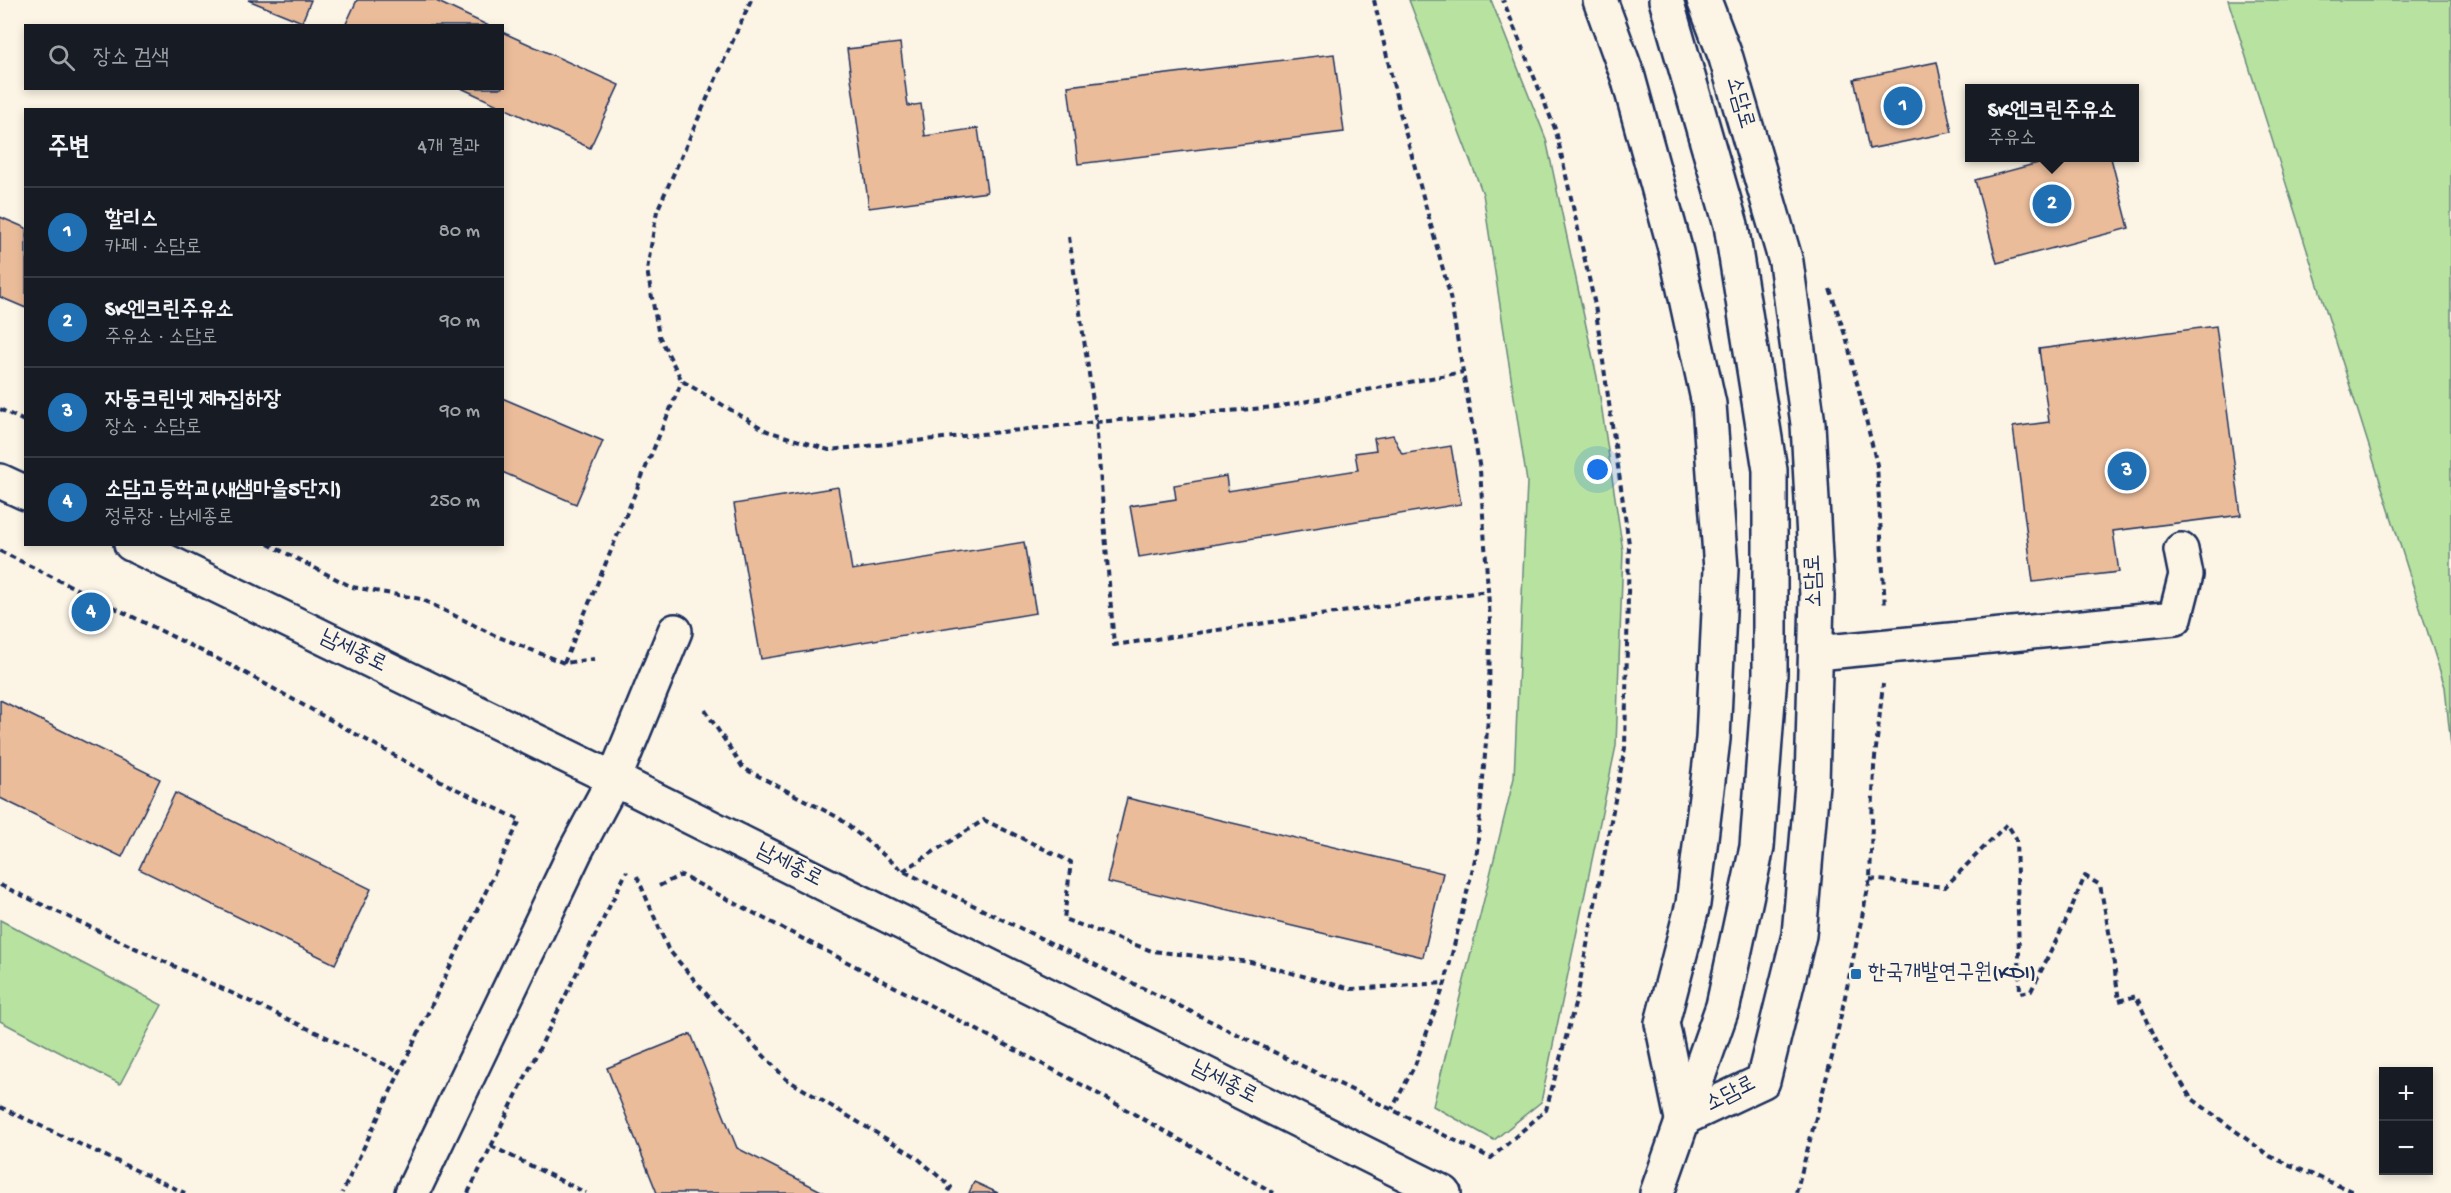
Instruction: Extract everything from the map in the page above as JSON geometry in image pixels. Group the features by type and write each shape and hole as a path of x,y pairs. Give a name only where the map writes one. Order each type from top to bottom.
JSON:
{"street":[{"name":"소담로","path":"1600,0 1628,77 1676,252 1709,404 1721,569 1713,739 1693,904 1662,1023 1682,1119 1657,1193"},
{"path":"1666,0 1731,225 1770,470 1770,674 1757,847 1724,1006 1682,1119"},
{"name":"소담로","path":"1682,1119 1763,1081 1799,935 1812,784 1817,653 1817,596 1808,424 1786,262 1726,58 1704,0"},
{"path":"0,481 24,492"},
{"name":"남세종로","path":"135,546 614,779 1444,1193"},
{"path":"1817,653 2175,618 2186,575 2181,550"},
{"path":"412,1193 576,850 614,779 675,631"}],"path":[{"path":"752,0 657,211 647,270 659,336 682,381 767,431 829,450 1096,422 1276,407 1463,372"},
{"path":"1374,0 1399,109 1449,291 1480,470 1488,591 1489,706 1477,850 1445,983 1415,1065 1392,1109"},
{"path":"705,710 743,768 839,818 903,871 1491,1158 1546,1110 1577,997 1626,748 1629,544 1595,305 1556,131 1503,0"},
{"path":"1069,237 1096,422 1114,645 1488,591"},
{"path":"564,663 682,381"},
{"path":"0,409 24,421"},
{"path":"272,546 351,587 421,599 494,635 564,663 594,660"},
{"path":"0,551 238,669 450,786 520,820 342,1193"},
{"path":"903,871 984,820 1071,862 1064,919 1152,951 1251,962 1351,989 1445,983"},
{"path":"1870,879 1946,887 2007,824 2016,838 2020,993 2031,991 2065,923 2085,876 2100,885 2119,1001 2136,996 2161,1050 2191,1098 2271,1157 2356,1193"},
{"path":"468,1193 627,871"},
{"path":"659,886 681,875 1088,1088 1275,1193"},
{"path":"637,876 668,949 714,1003 786,1079 915,1156 951,1187 947,1193"},
{"path":"0,885 399,1071"},
{"path":"0,1107 185,1193"},
{"path":"491,1146 586,1193"}],"green space":[{"path":"1409,0 1491,0 1546,139 1597,377 1623,551 1616,746 1541,1102 1494,1140 1433,1106 1514,778 1527,482 1483,194"},
{"path":"2228,0 2451,0 2451,747 2445,687"},
{"path":"0,920 162,1005 120,1084 0,1021"}],"building":[{"path":"248,0 311,0 302,22"},
{"path":"357,0 434,0 485,24 346,24"},
{"path":"504,33 619,85 590,148 465,90 504,90"},
{"path":"900,43 908,106 921,104 925,136 978,128 987,192 869,208 847,49"},
{"path":"1334,54 1344,132 1078,164 1068,86"},
{"path":"1937,62 1952,132 1869,149 1854,79"},
{"path":"2042,162 2112,162 2129,228 1997,263 1975,180"},
{"path":"0,217 24,227 24,307 0,297"},
{"path":"2216,326 2241,515 2113,531 2119,572 2033,582 2013,427 2049,422 2039,349"},
{"path":"504,399 603,441 576,504 504,473"},
{"path":"1393,435 1402,454 1451,446 1461,504 1139,557 1130,506 1176,499 1174,485 1226,476 1228,491 1358,470 1355,453 1376,450 1374,438"},
{"path":"838,487 852,570 1024,542 1036,613 761,659 734,504"},
{"path":"0,700 160,779 122,857 0,798"},
{"path":"175,793 371,889 335,964 139,869"},
{"path":"1127,798 1443,873 1423,957 1107,882"},
{"path":"691,1034 737,1148 825,1193 657,1193 607,1068"},
{"path":"974,1182 998,1193 969,1193"}],"place":[{"name":"할리스","path":"1903,106"},
{"name":"SK엔크린주유소","path":"2052,204"},
{"name":"자동크린넷 제7집하장","path":"2127,471"},
{"name":"소담고등학교(새샘마을5단지)","path":"91,612"},
{"name":"한국개발연구원(KDI)","path":"1856,974"}]}
